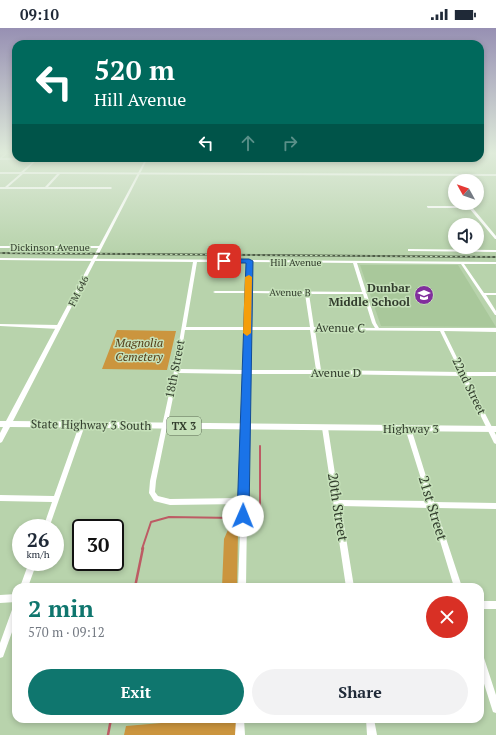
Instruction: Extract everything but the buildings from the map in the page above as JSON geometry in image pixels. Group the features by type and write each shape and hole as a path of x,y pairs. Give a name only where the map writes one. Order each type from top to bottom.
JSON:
{"main road":[{"name":"FM 646","path":"0,440 132,185"},
{"name":"State Highway 3 South","path":"0,424 163,426 244,425 325,428"},
{"name":"Highway 3","path":"325,428 493,429"}],"street":[{"path":"6,188 9,185"},
{"path":"0,188 111,188"},
{"path":"428,207 470,207 496,238"},
{"name":"Dickinson Avenue","path":"0,247 100,248"},
{"path":"408,250 496,251"},
{"name":"Hill Avenue","path":"0,259 496,263"},
{"name":"18th Street","path":"195,261 176,371 163,426 152,493 156,499 170,502 243,501"},
{"path":"242,583 244,425 249,261"},
{"path":"355,262 374,323 378,329"},
{"path":"462,263 496,314"},
{"path":"190,291 196,291"},
{"name":"Avenue B","path":"215,292 248,291 365,293"},
{"path":"307,292 319,373"},
{"path":"483,294 496,294"},
{"path":"0,325 59,327"},
{"name":"Avenue C","path":"183,328 247,327 442,331 496,330"},
{"name":"22nd Street","path":"442,331 493,429 496,440"},
{"name":"Avenue D","path":"176,371 496,374"},
{"path":"49,519 82,425"},
{"name":"20th Street","path":"325,428 349,583"},
{"name":"21st Street","path":"408,428 457,583"},
{"path":"0,498 56,499"},
{"path":"338,503 496,506"},
{"path":"26,583 30,571"},
{"path":"0,598 12,598"},
{"path":"484,605 496,605"},
{"path":"0,654 12,621"},
{"path":"484,671 496,709"},
{"path":"240,723 240,735"},
{"path":"370,723 372,735"}],"shaded area":[{"name":"Dunbar Middle School","path":"360,265 458,265 496,327 381,326"}],"green space":[{"name":"Magnolia Cemetery","path":"117,330 176,331 167,370 102,369"},
{"path":"230,525 238,532 237,583 222,583 224,539"},
{"path":"161,723 236,723 236,735 124,735 126,726"}],"waterway":[{"path":"251,520 257,521 260,510 260,446"},
{"path":"142,549 151,522 169,517 235,518"},
{"path":"136,583 143,548"},
{"path":"108,735 110,723"}],"railway":[{"path":"0,253 496,257"}],"slow traffic":[{"path":"247,333 249,277"}],"place":[{"name":"Dunbar Middle School","path":"424,295"}],"route":[{"path":"224,261 249,261 243,516"}]}
